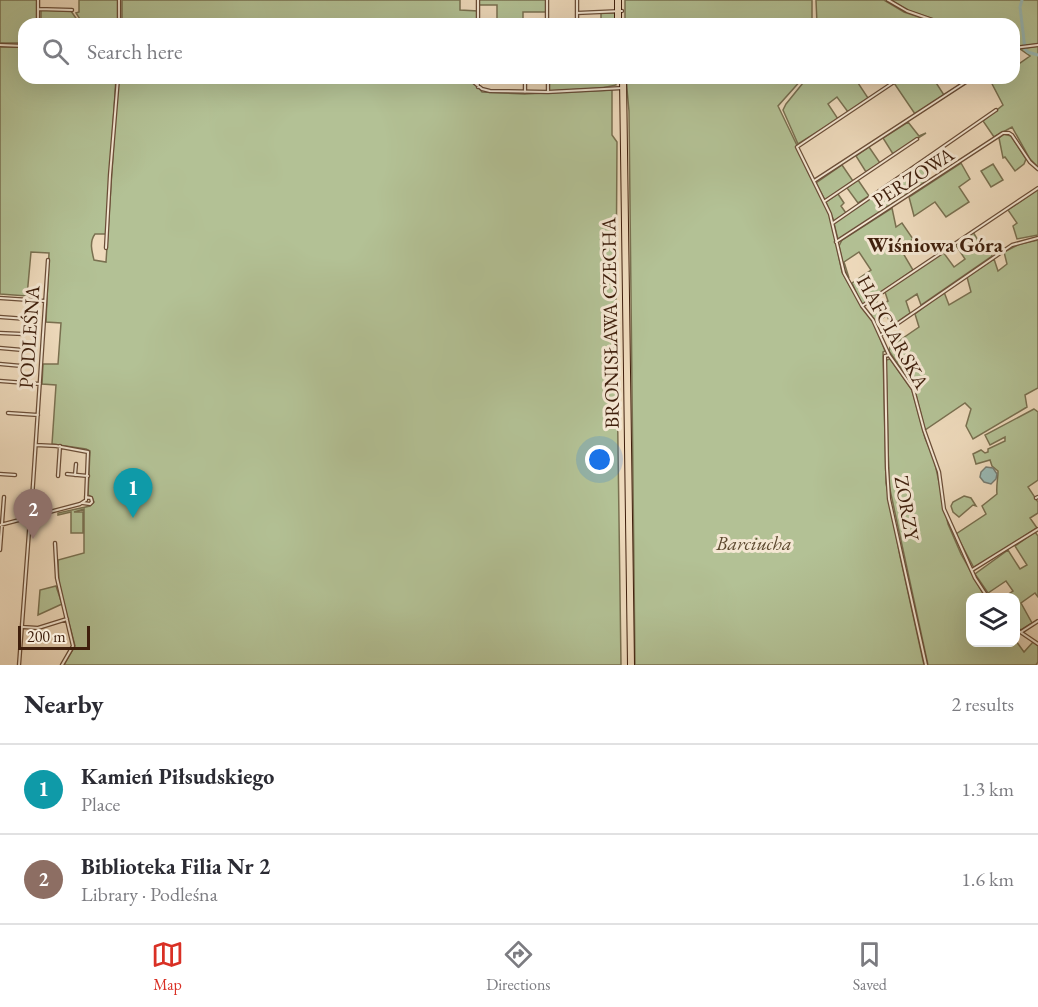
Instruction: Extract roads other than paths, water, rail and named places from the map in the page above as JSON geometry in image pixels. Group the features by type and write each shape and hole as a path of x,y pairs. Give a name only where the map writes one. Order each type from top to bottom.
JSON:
{"main road":[{"path":"620,0 620,18"},
{"name":"BRONISŁAWA CZECHA","path":"621,84 629,665"}],"street":[{"path":"38,0 38,18"},
{"path":"119,0 119,18"},
{"path":"478,0 478,18"},
{"path":"547,0 547,18"},
{"path":"577,0 577,18"},
{"path":"888,0 907,11 927,18"},
{"path":"38,9 72,10"},
{"path":"577,13 620,11"},
{"path":"0,45 18,46"},
{"path":"1020,47 1038,45"},
{"path":"106,248 118,84"},
{"path":"475,84 485,90 525,92 621,88"},
{"path":"525,84 525,92"},
{"path":"548,84 548,92"},
{"name":"HAFCIARSKA","path":"891,84 797,147 825,201 844,273 862,306 873,320 889,355 913,389 939,472 944,509 985,593"},
{"path":"814,181 963,84"},
{"path":"832,223 996,110"},
{"name":"PERZOWA","path":"836,242 1005,133 1012,135 1030,162 1038,169"},
{"path":"825,201 917,139"},
{"path":"862,306 1038,188"},
{"path":"881,335 1012,245 1038,238"},
{"name":"PODLEŚNA","path":"36,516 32,499 48,260"},
{"path":"0,298 45,301"},
{"path":"0,317 27,319 27,329 23,333 0,333"},
{"path":"0,348 23,350"},
{"name":"ZORZY","path":"889,355 885,358 888,485 926,665"},
{"path":"0,364 22,366"},
{"path":"0,381 40,384"},
{"name":"PODLEŚNA","path":"8,413 38,415"},
{"path":"36,445 60,446 88,452 87,497 83,503"},
{"path":"58,476 60,446"},
{"path":"75,475 76,464"},
{"path":"0,474 15,475"},
{"path":"67,474 88,476"},
{"path":"0,550 4,497"},
{"path":"1,525 83,503 90,504 91,498 87,497"},
{"path":"0,501 3,504"},
{"path":"20,665 30,517"},
{"path":"972,570 1038,529"},
{"path":"55,543 57,578 73,646 62,665"},
{"path":"23,627 38,628 67,619"},
{"path":"1038,621 1021,632 1038,644"},
{"path":"1033,640 1038,637"}],"water":[{"path":"986,467 993,468 997,474 991,484 984,482 980,477"}],"waterway":[{"path":"1022,0 1020,7 1025,49 1038,55"}],"place":[{"name":"Kamień Piłsudskiego","path":"133,518"},
{"name":"Biblioteka Filia Nr 2","path":"33,539"}],"district":[{"name":"Wiśniowa Góra","path":"935,245"}],"park label":[{"name":"Barciucha","path":"754,543"}]}
